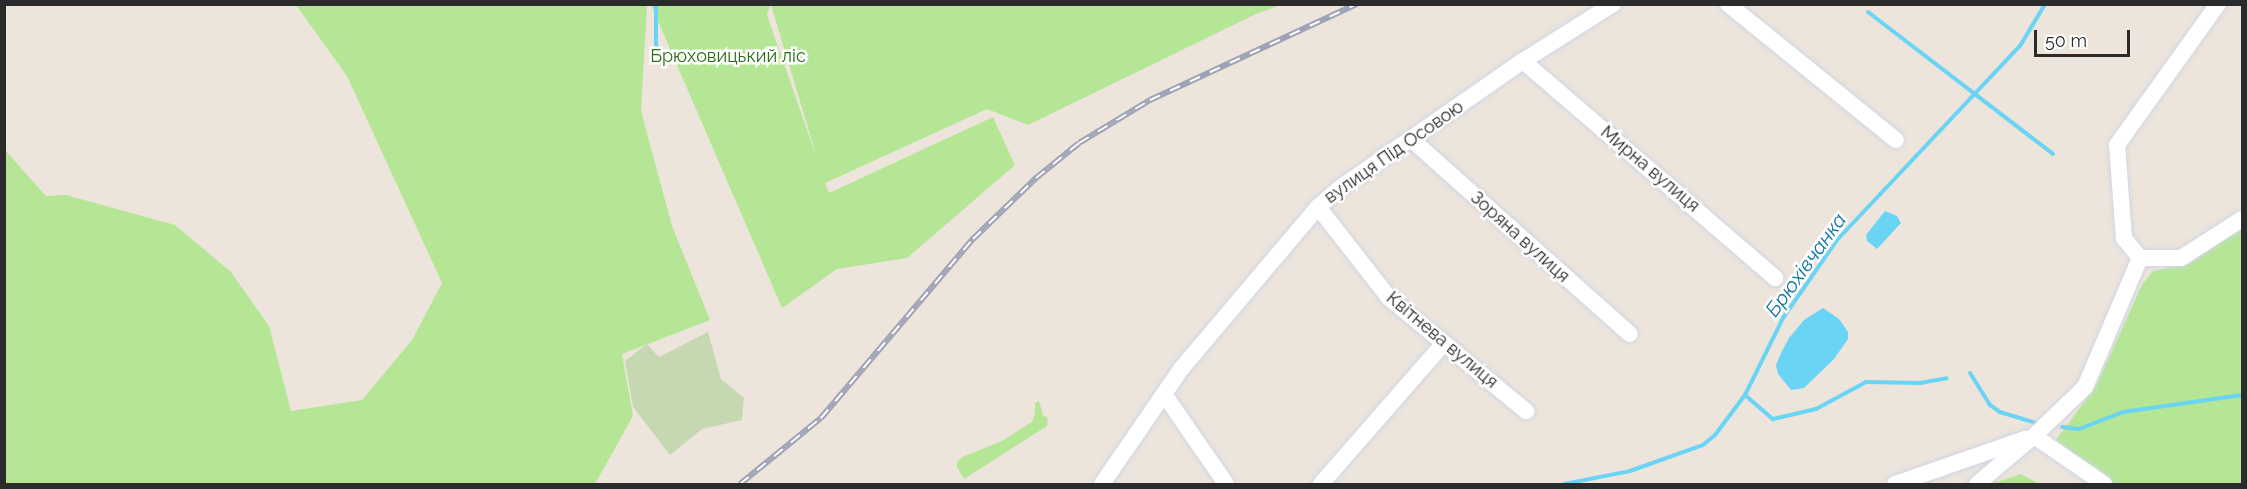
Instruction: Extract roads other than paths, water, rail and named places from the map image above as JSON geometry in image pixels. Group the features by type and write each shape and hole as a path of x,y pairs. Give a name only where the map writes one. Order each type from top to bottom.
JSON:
{"street":[{"name":"вулиця Під Осовою","path":"1102,484 1204,341 1318,207 1523,61 1613,4"},
{"path":"1728,4 1896,140"},
{"path":"2140,258 2124,238 2117,145 2218,4"},
{"name":"Мирна вулиця","path":"1523,61 1775,278"},
{"name":"Зоряна вулиця","path":"1411,139 1630,334"},
{"name":"Квітнева вулиця","path":"1318,207 1389,298 1526,411"},
{"path":"2140,258 2181,258 2242,219"},
{"path":"1977,484 2034,436 2085,387 2140,258"},
{"path":"1321,484 1444,343"},
{"path":"1164,394 1226,484"},
{"path":"1895,484 2034,436"},
{"path":"2034,436 2104,484"}],"water":[{"path":"1885,211 1897,216 1901,223 1877,249 1867,241 1866,235"},
{"path":"1823,308 1839,319 1848,332 1848,339 1834,359 1804,388 1791,390 1778,374 1776,365 1789,338 1804,320"}],"waterway":[{"path":"656,4 656,44 661,62"},
{"name":"Брюхівчанка","path":"1564,484 1630,471 1703,445 1715,435 1745,395 1783,318 1837,240 2020,46 2045,4"},
{"path":"1868,12 2053,154"},
{"path":"1970,373 1990,405 2000,412 2037,423"},
{"path":"1745,395 1773,419 1816,409 1866,382 1920,383 1947,378"},
{"path":"2062,427 2079,429 2123,412 2242,395"}],"railway":[{"path":"740,484 821,418 973,239 1036,178 1079,143 1150,100 1357,4"}],"park label":[{"name":"Брюховицький ліс","path":"728,56"}]}
